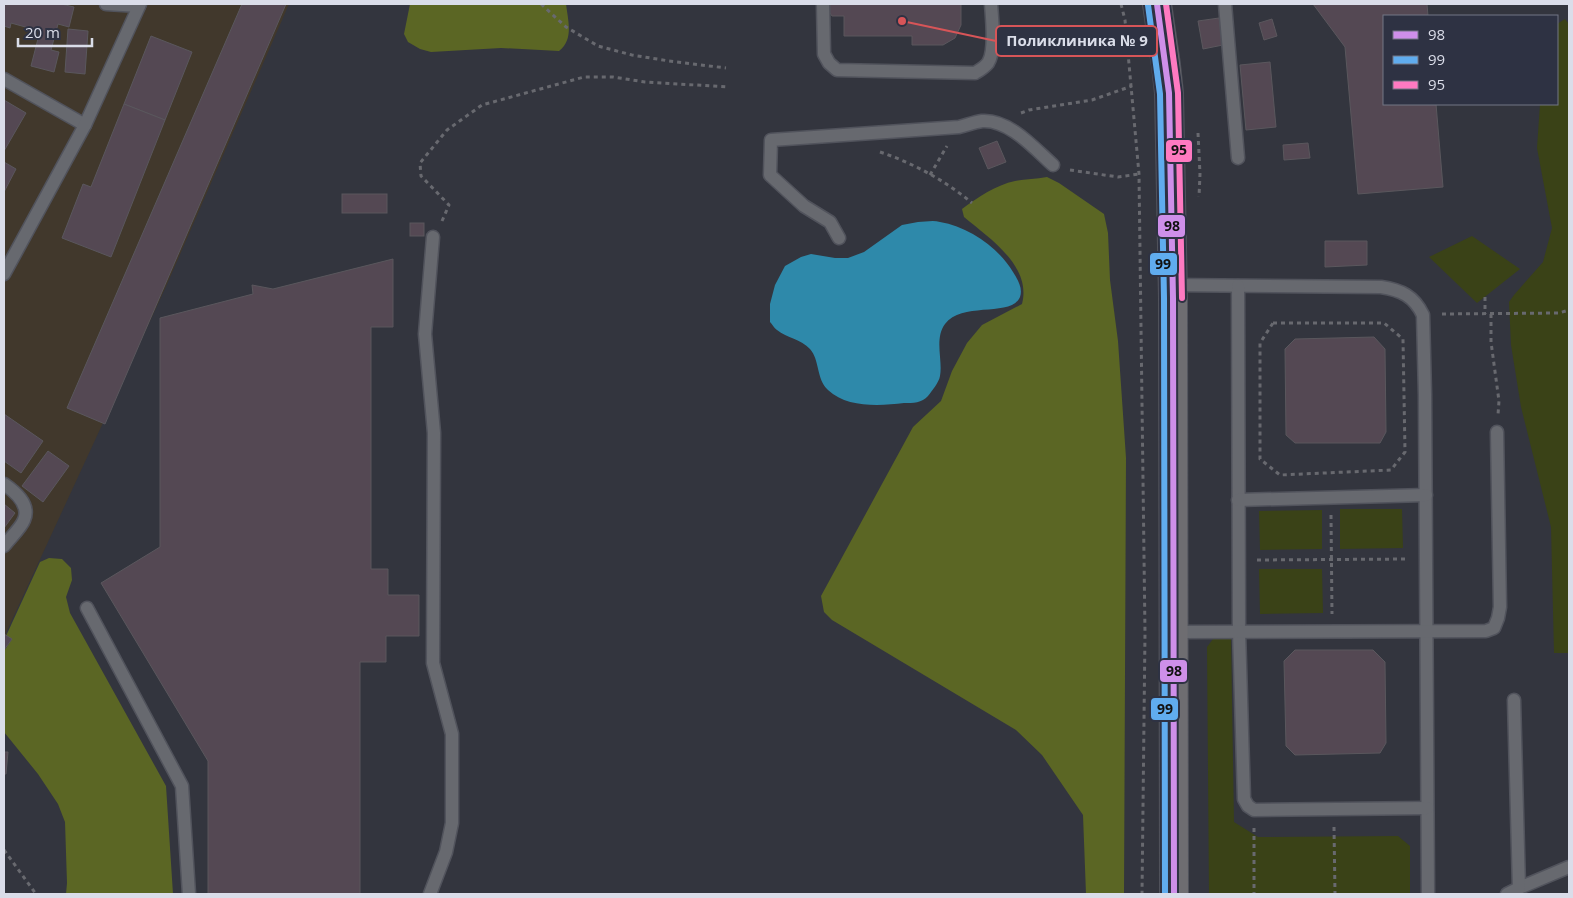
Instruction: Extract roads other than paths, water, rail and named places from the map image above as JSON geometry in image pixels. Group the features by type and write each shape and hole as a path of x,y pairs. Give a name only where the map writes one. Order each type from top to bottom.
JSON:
{"main road":[{"path":"1157,4 1169,93 1173,285 1174,894"}],"lane":[{"path":"4,274 85,126 139,5 106,4"},
{"path":"823,4 824,54 829,63 837,70 975,73 984,68 989,62 992,52 991,4"},
{"path":"1225,4 1238,158"},
{"path":"4,79 85,126"},
{"path":"839,238 830,222 804,206 770,175 770,140 959,127 981,121 996,122 1018,134 1052,165"},
{"path":"430,894 446,852 452,823 452,734 433,664 434,434 425,334 433,237"},
{"path":"1173,285 1381,287 1396,289 1410,296 1419,305 1424,315 1428,894"},
{"path":"1238,286 1239,631 1244,799 1248,806 1254,810 1427,808"},
{"path":"1174,632 1486,631 1494,628 1500,607 1498,432"},
{"path":"4,484 16,493 25,507 25,519 4,546"},
{"path":"1238,500 1426,495"},
{"path":"87,608 182,786 189,894"},
{"path":"1514,700 1513,891 1569,868"}],"water":[{"path":"935,221 951,225 962,228 982,239 999,254 1013,272 1020,287 1020,297 1015,303 1007,307 963,313 953,317 945,324 939,343 941,370 939,378 937,384 923,400 914,403 874,405 845,400 836,396 824,386 810,349 781,333 770,322 770,304 775,285 785,266 801,257 811,254 848,258 864,252 902,225"}],"place":[{"name":"Поликлиника № 9","path":"902,21"}]}
